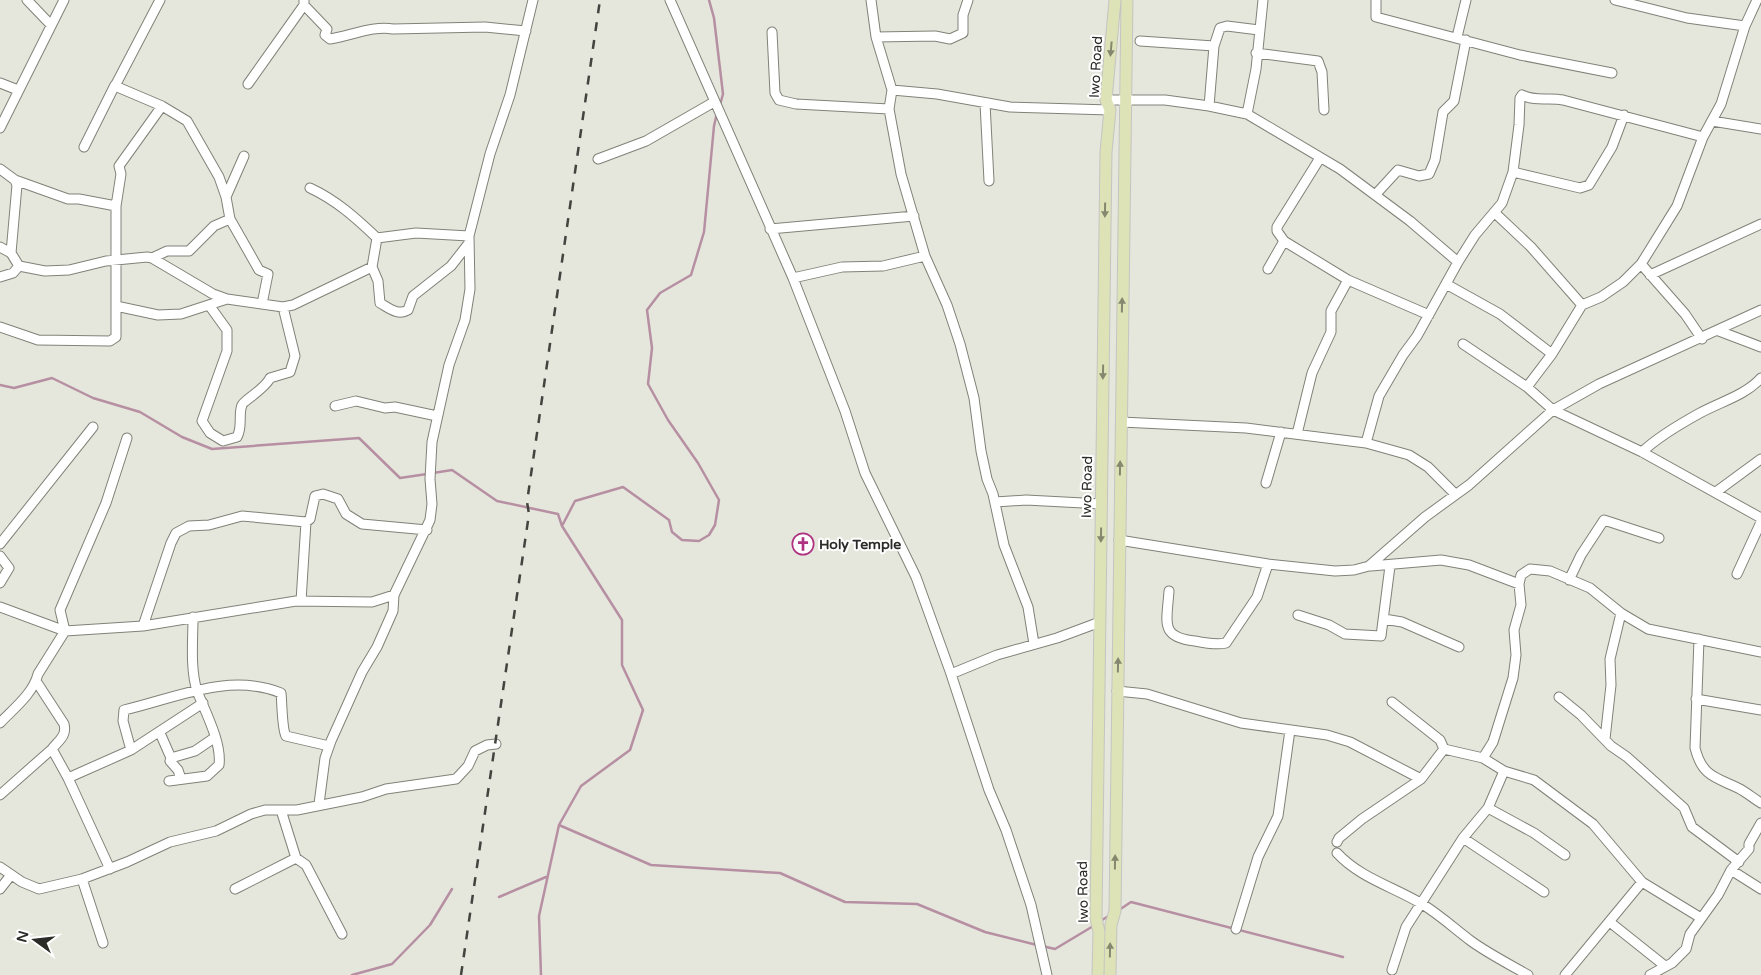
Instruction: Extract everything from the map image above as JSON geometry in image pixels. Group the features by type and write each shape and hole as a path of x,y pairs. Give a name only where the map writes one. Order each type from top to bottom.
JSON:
{"main road":[{"name":"Iwo Road","path":"1098,975 1099,932 1096,918 1106,152 1116,0"},
{"name":"Iwo Road","path":"1110,975 1110,925 1115,911 1127,0"}],"street":[{"path":"28,0 50,24"},
{"path":"0,128 50,24 64,0"},
{"path":"84,146 160,0"},
{"path":"319,804 329,746 349,700 377,648 393,611 394,595 427,530 432,504 430,469 437,416 449,365 465,320 470,289 469,239 490,154 510,95 533,0"},
{"path":"670,0 714,102 727,125 770,229 793,278 845,411 865,473 916,577 951,674 989,790 1006,830 1026,889 1039,945 1045,959 1047,975"},
{"path":"871,0 876,37 892,90 889,109 901,174 924,256 947,306 960,344 974,398 981,451 1004,545 1028,607 1034,644"},
{"path":"876,37 935,36 950,39 963,33 963,15 968,0"},
{"path":"1247,114 1256,69 1262,0"},
{"path":"1376,0 1376,17 1520,55 1612,73"},
{"path":"1376,194 1398,170 1419,176 1430,174 1435,160 1443,112 1454,101 1466,0"},
{"path":"1615,0 1687,18 1745,26"},
{"path":"1528,387 1552,354 1582,305 1601,297 1623,282 1641,264 1677,206 1703,137 1728,84 1745,26 1757,0"},
{"path":"248,84 304,2 327,29 325,36 330,39 353,36 383,27 393,29 485,27 526,31"},
{"path":"1209,106 1214,46 1222,27 1259,30"},
{"path":"772,32 775,93 779,100 796,104 889,109"},
{"path":"1140,41 1214,46"},
{"path":"1256,53 1318,61 1323,77 1324,110"},
{"path":"0,83 18,90"},
{"path":"115,85 162,106 187,121 219,177 226,196 230,219 258,270 268,274 262,304"},
{"path":"892,90 937,94 1010,107 1108,105 1125,100 1165,100 1247,114 1340,168 1376,194 1458,262"},
{"path":"1366,443 1379,396 1475,235 1495,213 1502,202 1513,172 1519,126 1520,98 1522,95 1542,100 1557,99 1703,137"},
{"path":"148,100 155,117"},
{"path":"598,159 646,141 714,102"},
{"path":"985,103 989,180"},
{"path":"0,327 38,340 110,342 116,337 116,206 121,174 119,166 162,106"},
{"path":"1513,172 1580,188 1589,185 1612,147 1624,115"},
{"path":"1712,121 1761,129"},
{"path":"226,196 244,156"},
{"path":"1320,158 1277,227 1277,231 1284,240 1348,280 1429,315"},
{"path":"0,169 15,180 68,199 79,199 116,206"},
{"path":"12,254 17,185 15,180"},
{"path":"310,188 329,197 356,217 377,238"},
{"path":"1495,213 1531,247 1582,305"},
{"path":"770,229 914,216"},
{"path":"0,247 12,254 19,266 45,271 69,270 117,259 152,258 167,251 189,251 214,226 230,219"},
{"path":"1650,275 1761,224"},
{"path":"377,238 416,233 469,239"},
{"path":"377,238 372,267 378,282 380,303 395,312 404,313 408,310 413,296 451,266 469,239"},
{"path":"1268,269 1284,240"},
{"path":"162,264 167,251"},
{"path":"793,278 842,267 883,266 924,256"},
{"path":"152,258 201,289 227,299 283,307 293,305 372,267"},
{"path":"1641,264 1686,314 1702,339"},
{"path":"0,277 13,273 19,266"},
{"path":"1297,434 1312,374 1331,332 1330,311 1348,280"},
{"path":"1446,284 1500,314 1552,354"},
{"path":"116,306 158,315 181,314 227,299"},
{"path":"220,318 227,299"},
{"path":"209,305 227,330 228,351 202,421 210,433 224,441 237,436 242,428 242,405 245,401 266,387 270,378 290,372 295,356 283,307"},
{"path":"1370,566 1425,517 1469,485 1553,410 1599,384 1702,339 1761,310"},
{"path":"1718,331 1761,347"},
{"path":"1463,344 1528,387 1553,410 1642,452 1761,518"},
{"path":"1642,452 1656,440 1699,414 1746,390 1761,378"},
{"path":"335,406 356,400 384,408 395,407 437,416"},
{"path":"1121,422 1236,428 1366,443 1409,455 1428,467 1455,494"},
{"path":"0,544 93,427"},
{"path":"1266,483 1281,432"},
{"path":"0,723 19,704 36,681 38,674 65,631 60,610 106,503 127,438"},
{"path":"1716,492 1761,459"},
{"path":"302,601 306,522 310,519 316,496 323,494 338,499 346,514 362,524 427,530"},
{"path":"995,502 1026,500 1102,504"},
{"path":"144,626 171,543 176,533 182,529 242,516 306,522"},
{"path":"1569,580 1581,555 1604,520 1659,538"},
{"path":"1738,574 1761,522"},
{"path":"1119,540 1268,564 1335,571 1441,560 1469,565 1519,584"},
{"path":"0,556 9,568 0,584"},
{"path":"1169,591 1167,616 1169,632 1172,636 1182,640 1226,643 1247,615 1257,597 1268,564"},
{"path":"1298,615 1329,625 1345,634 1381,636 1390,566"},
{"path":"1483,758 1493,742 1513,678 1516,655 1514,630 1521,605 1519,584 1521,576 1525,571 1535,569 1550,571 1590,588 1621,613 1648,629 1761,652"},
{"path":"0,608 65,631 144,626 302,601 372,602 394,595"},
{"path":"1605,739 1610,685 1610,659 1621,613"},
{"path":"170,781 207,776 215,770 220,758 197,689 193,657 193,617"},
{"path":"1384,619 1402,622 1459,647"},
{"path":"951,674 997,655 1100,622"},
{"path":"1700,639 1695,748 1701,766 1709,774 1761,803"},
{"path":"0,795 65,736 64,724 36,681"},
{"path":"131,750 123,722 124,710 197,689 231,685 271,687 281,692 284,720 283,732 286,736 329,746"},
{"path":"1117,691 1147,694 1241,723 1327,735 1350,742 1421,779"},
{"path":"1559,697 1581,715 1611,746 1627,756 1684,808 1692,827 1739,862"},
{"path":"1696,699 1761,710"},
{"path":"1392,702 1440,740 1444,749"},
{"path":"68,778 131,750 160,733 203,703"},
{"path":"1236,929 1258,857 1278,816 1290,730"},
{"path":"160,733 172,758 170,761 178,770 181,779"},
{"path":"172,758 195,751 214,738"},
{"path":"0,867 38,889 82,879 110,869 170,842 216,831 251,814 297,810 319,804 362,797 386,788 456,779 468,766 475,751 487,745 496,744"},
{"path":"52,749 68,778 110,869"},
{"path":"1444,749 1483,758 1504,771 1534,780 1586,818 1642,882 1701,918"},
{"path":"1338,842 1339,838 1345,835 1362,819 1421,779 1444,749"},
{"path":"1392,970 1406,927 1463,838 1488,808 1504,771"},
{"path":"1488,808 1534,833 1564,855"},
{"path":"281,810 296,858 306,865 342,934"},
{"path":"1650,975 1672,963 1686,948 1690,934 1718,895 1730,870 1749,849 1749,844 1761,822"},
{"path":"1463,838 1544,892"},
{"path":"1749,844 1761,844"},
{"path":"1337,853 1345,862 1376,881 1421,903 1472,941 1528,975"},
{"path":"235,888 296,858"},
{"path":"1730,870 1761,890"},
{"path":"0,890 11,875"},
{"path":"82,879 102,943"},
{"path":"1565,975 1611,923 1642,882"},
{"path":"1611,923 1665,966"}],"waterway":[{"path":"709,0 714,18 723,94 720,105"},
{"path":"541,975 539,916 559,825 581,786 630,750 643,710 622,665 622,620 562,526 575,501 623,487 669,520 672,532 682,540 699,541 709,535 715,525 719,500 698,463 668,420 648,384 652,348 647,310 660,293 691,275 704,232 714,126 717,113"},
{"path":"0,385 14,388 52,378 93,398 140,412 182,437 212,449 359,438 400,478 427,474"},
{"path":"433,473 452,470 497,501 558,514 562,526"},
{"path":"559,825 651,865 780,873 845,902 917,904 985,932 1037,945"},
{"path":"499,897 546,877"},
{"path":"352,975 392,964 430,925 452,889"},
{"path":"1119,910 1131,902 1343,957"},
{"path":"1099,922 1110,915"},
{"path":"1042,946 1055,949 1095,925"}],"railway":[{"path":"461,975 529,514 527,502 600,0"}],"place":[{"name":"Holy Temple","path":"803,544"}]}
